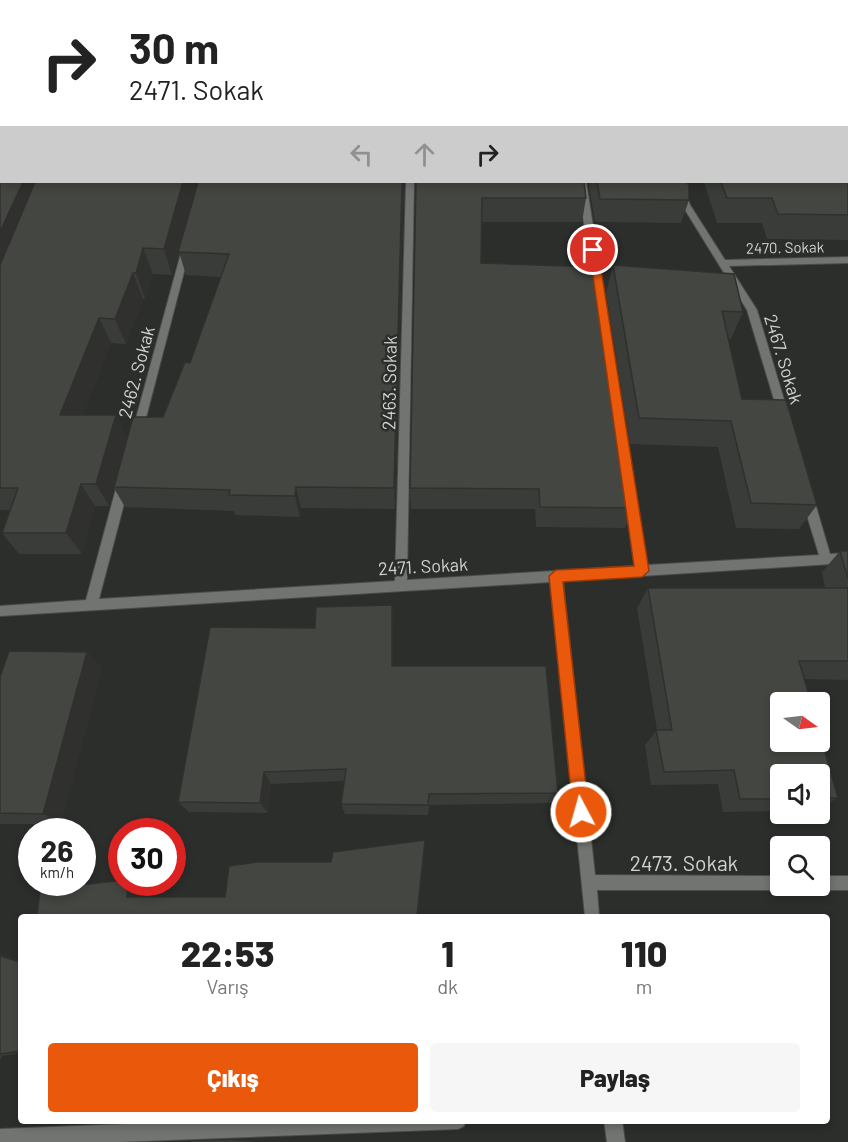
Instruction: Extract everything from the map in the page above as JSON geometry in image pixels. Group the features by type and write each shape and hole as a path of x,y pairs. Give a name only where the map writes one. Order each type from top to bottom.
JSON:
{"street":[{"name":"2463. Sokak","path":"401,585 410,183"},
{"path":"582,183 598,288"},
{"name":"2467. Sokak","path":"678,183 686,205 752,310 786,424"},
{"name":"2462. Sokak","path":"134,445 189,239"},
{"name":"2470. Sokak","path":"723,263 848,260"},
{"path":"91,605 128,468"},
{"path":"627,477 642,571"},
{"path":"802,480 826,560"},
{"name":"2471. Sokak","path":"0,611 848,558"},
{"path":"556,576 592,914"},
{"name":"2473. Sokak","path":"588,882 770,883"},
{"path":"830,883 848,884"},
{"path":"0,1138 356,1124"},
{"path":"614,1124 616,1142"}],"building":[{"path":"0,183 23,183 0,232"},
{"path":"35,183 183,183 164,249 143,248 136,273 133,273 115,319 99,318 60,415 116,415 96,484 81,484 66,533 2,533 18,488 0,488 0,265"},
{"path":"198,183 402,183 394,488 296,487 295,496 229,495 230,490 114,487 133,417 163,417 185,362 190,363 229,254 178,252"},
{"path":"416,183 584,183 586,198 482,198 481,263 597,267 633,508 540,507 539,489 410,488"},
{"path":"597,183 688,183 689,186 689,200 600,199"},
{"path":"721,183 848,183 848,215 778,214 772,198 727,198"},
{"path":"613,265 734,274 743,312 722,311 742,399 786,400 817,505 751,503 731,421 639,418"},
{"path":"840,551 848,551 848,579"},
{"path":"648,588 848,588 848,661 799,661 808,692 770,692 770,752 825,752 828,764 770,764 770,799 740,799 734,770 664,772 656,730 672,730"},
{"path":"392,605 392,666 546,666 558,793 429,794 428,805 341,804 346,769 264,772 260,803 178,802 210,627 315,628 316,607"},
{"path":"9,651 87,652 43,814 0,813 0,677"},
{"path":"830,770 838,798 830,798"},
{"path":"425,840 417,914 37,914 39,896 96,896 96,883 108,882 108,896 225,897 229,866 258,862 331,862 333,852"},
{"path":"0,956 18,961 18,1051 0,1054"}],"route":[{"path":"581,812 556,576 642,571 593,250"}]}
